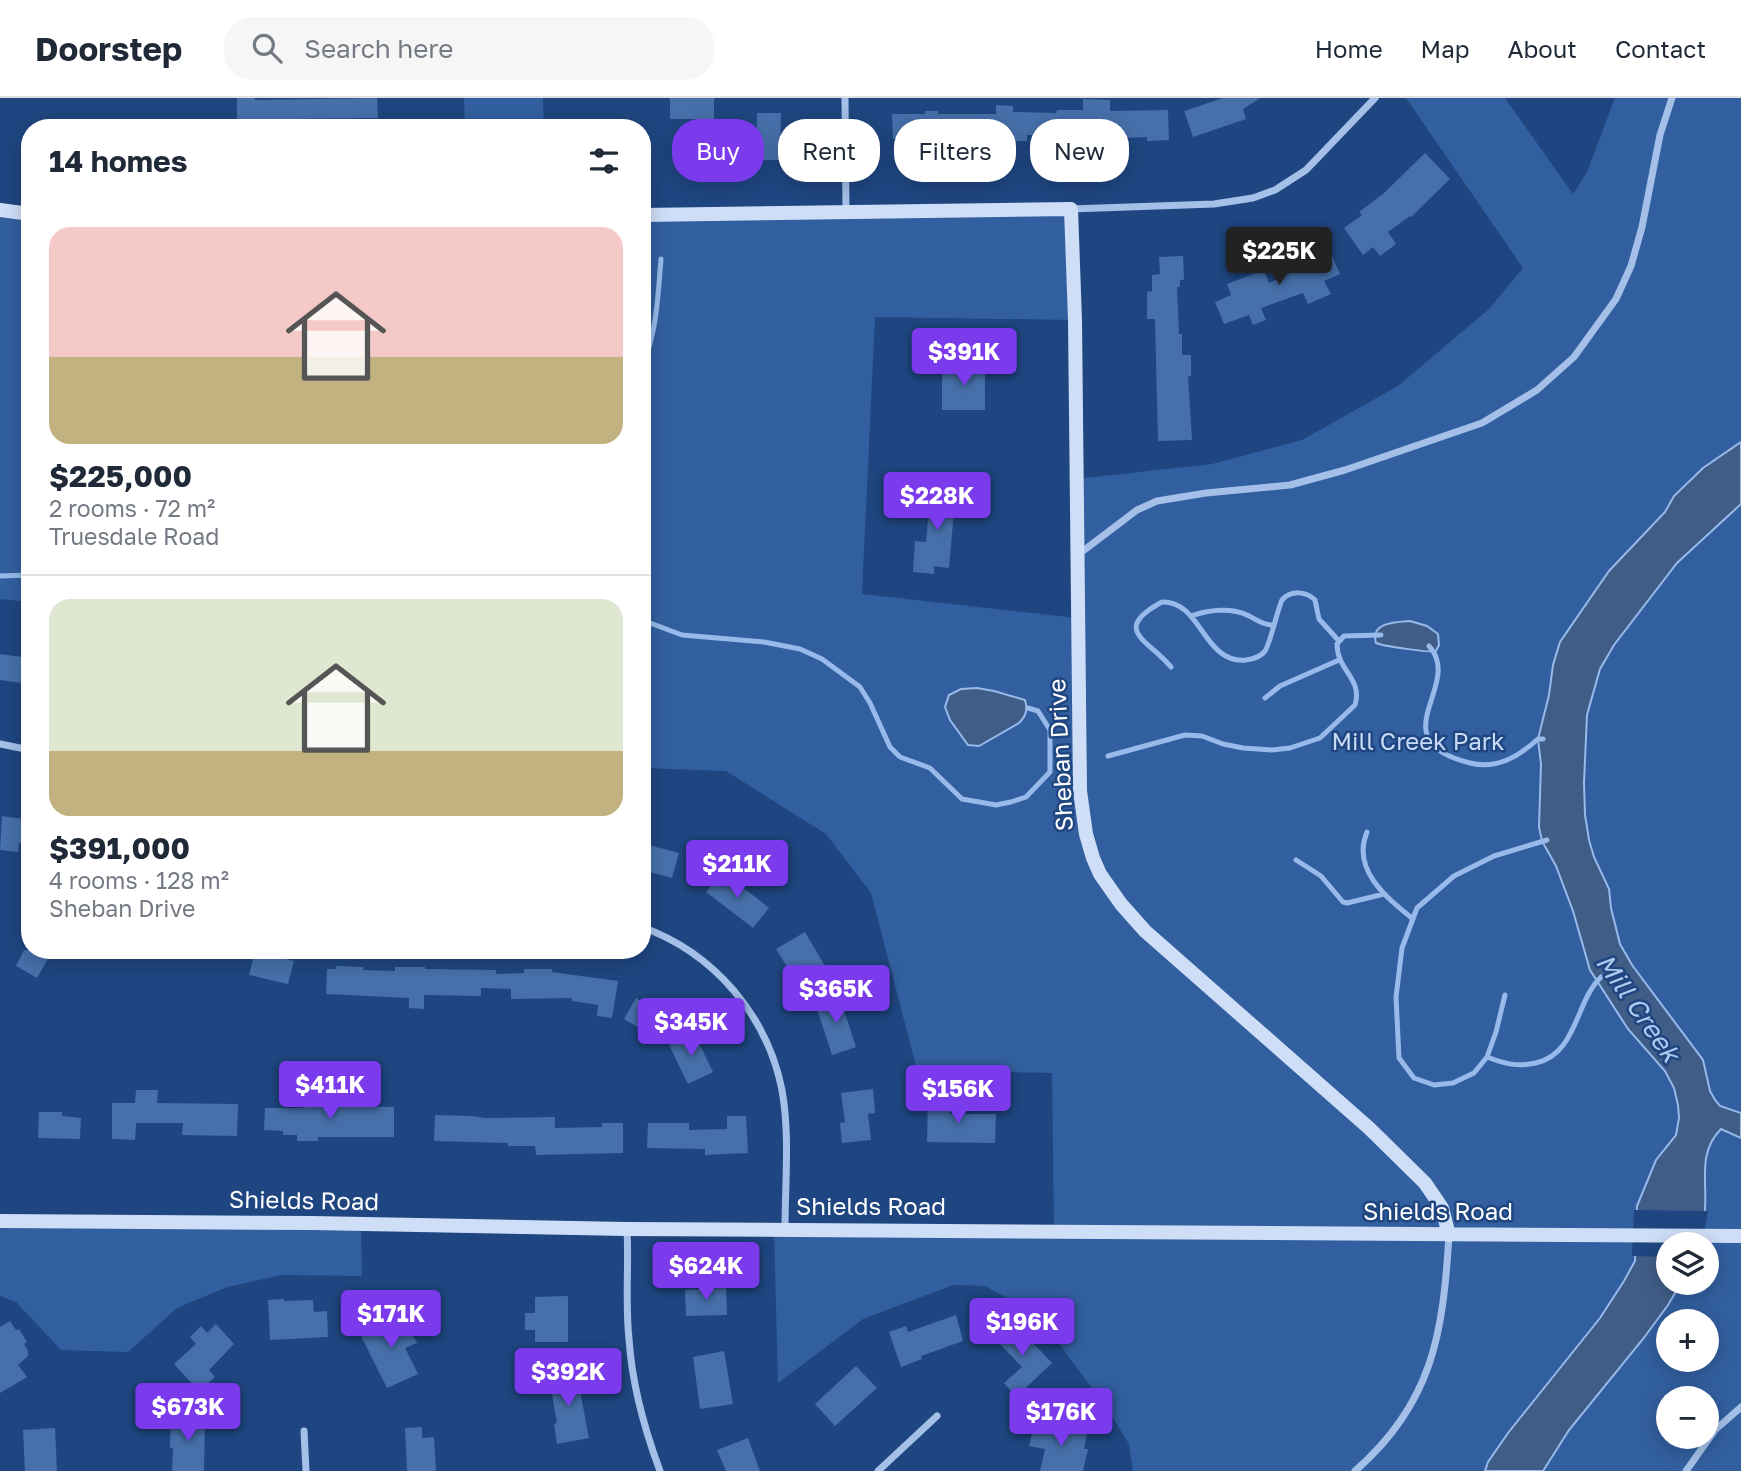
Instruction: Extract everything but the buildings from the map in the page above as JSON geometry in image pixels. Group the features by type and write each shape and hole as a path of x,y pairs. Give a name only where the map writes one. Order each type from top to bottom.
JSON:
{"main road":[{"path":"651,215 1071,209"},
{"name":"Sheban Drive","path":"1071,209 1075,320 1080,791 1086,834 1100,874 1121,904 1145,931 1369,1128 1425,1184 1442,1208 1449,1235"},
{"path":"0,210 21,213"},
{"name":"Shields Road","path":"0,1220 627,1229 1737,1236"}],"street":[{"path":"845,98 846,211"},
{"path":"1071,209 1214,204 1235,202 1275,190 1306,170 1375,98"},
{"path":"1076,556 1129,515 1157,501 1206,493 1264,489 1315,479 1482,424 1537,390 1574,357 1616,299 1631,266 1642,227 1660,135 1672,98"},
{"path":"0,744 21,748"},
{"path":"651,931 705,961 738,995 763,1034 776,1068 784,1105 785,1229"},
{"path":"627,1229 628,1335 632,1371 649,1440 660,1471"},
{"path":"1355,1471 1376,1452 1408,1412 1431,1364 1445,1289 1449,1235"},
{"path":"1686,1471 1715,1430 1741,1407"},
{"path":"878,1471 937,1416"},
{"path":"304,1431 306,1471"}],"green space":[{"path":"464,98 543,98 544,119 465,119"},
{"name":"Mill Creek Park","path":"1406,98 1505,98 1573,194 1587,172 1615,98 1741,98 1741,1471 1133,1471 1129,1444 1108,1410 1055,1338 1020,1305 985,1286 953,1285 863,1319 778,1383 774,1229 1054,1231 1052,1073 917,1070 871,893 826,834 726,771 651,768 651,215 1071,209 1075,320 875,317 862,594 1077,618 1076,479 1212,464 1302,440 1398,386 1489,309 1523,268","holes":["994,691 1025,700 1019,723 1004,730 960,736 945,707"]},
{"path":"0,210 21,213 21,601 0,599"},
{"path":"0,1221 361,1224 362,1276 282,1275 227,1287 177,1308 128,1352 61,1350 16,1302 0,1296"}],"water":[{"name":"Mill Creek","path":"1741,442 1741,504 1677,563 1614,645 1600,669 1587,715 1585,815 1594,857 1609,889 1620,944 1632,965 1703,1060 1710,1091 1715,1100 1720,1106 1741,1113 1741,1138 1721,1129 1709,1147 1705,1167 1705,1211 1702,1232 1636,1235 1637,1206 1656,1160 1676,1135 1678,1105 1674,1088 1665,1071 1628,1029 1590,970 1573,911 1556,866 1542,841 1539,827 1541,764 1538,739 1560,642 1609,571 1665,512 1674,496 1703,468"},
{"path":"1410,621 1427,626 1438,634 1439,645 1436,651 1376,643 1375,636 1380,627"},
{"path":"977,688 1025,700 1026,707 1025,715 1019,723 979,746 968,745 950,720 945,707 949,695 961,689"},
{"path":"1636,1237 1656,1241 1656,1295 1674,1295 1668,1305 1665,1309 1656,1309 1656,1321 1569,1430 1543,1471 1485,1471 1508,1433 1600,1318 1635,1261"}],"pier":[{"path":"1634,1210 1708,1211 1704,1232 1656,1232 1656,1257 1632,1256"}],"waterway":[{"path":"651,338 658,300 661,259"},
{"path":"0,576 21,575"},
{"path":"1171,667 1145,642 1136,628 1138,620 1162,602 1175,604 1186,611 1211,643 1232,659 1249,660 1263,653 1282,600 1294,593 1307,595 1315,600 1319,619 1339,641"},
{"path":"1191,616 1226,610 1273,625"},
{"path":"651,623 682,635 764,642 800,649 822,659 860,687 890,747 900,757 930,768 962,799 996,805 1011,802 1026,797 1050,772 1050,730 1038,711 1028,708"},
{"path":"1108,756 1185,735 1202,736 1243,748 1272,750 1290,748 1320,738 1355,705 1357,696 1353,681 1341,661 1337,644 1344,636 1381,635"},
{"path":"1429,646 1437,661 1438,678 1426,726 1429,740 1443,753 1470,763 1489,765 1507,760 1538,739 1543,739"},
{"path":"1265,698 1280,686 1339,660"},
{"path":"1367,832 1363,846 1368,871 1383,892 1413,919"},
{"path":"1505,995 1487,1057 1474,1073 1453,1083 1434,1085 1414,1078 1399,1058 1396,997 1402,948 1417,908 1454,876 1494,856 1547,840"},
{"path":"1296,860 1321,876 1343,902 1384,894"},
{"name":"Mill Creek","path":"1487,1057 1517,1065 1536,1063 1549,1058 1568,1038 1592,988 1601,977"}]}
